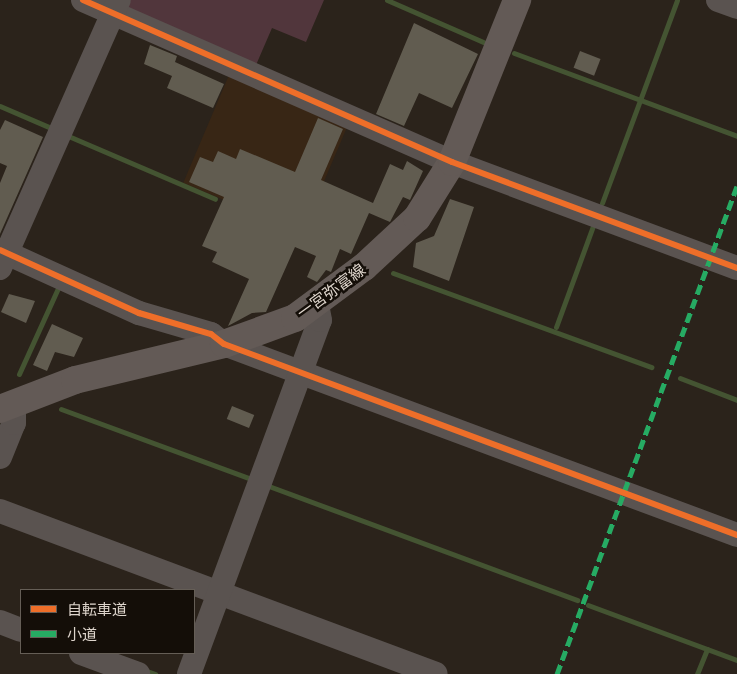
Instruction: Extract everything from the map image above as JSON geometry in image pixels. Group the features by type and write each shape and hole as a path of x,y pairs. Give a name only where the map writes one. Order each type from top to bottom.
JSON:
{"main road":[{"name":"一宮弥富線","path":"7,406 75,380 224,344 295,318 317,304 417,218 452,162 516,0"}],"street":[{"path":"83,0 116,7 452,162 737,268"},
{"path":"718,0 737,7"},
{"path":"116,7 2,257 138,313 211,334 224,344 737,536"},
{"path":"189,674 320,320 317,304"},
{"path":"0,457 14,424 7,406"},
{"path":"0,511 436,674"},
{"path":"0,622 20,630"},
{"path":"84,654 138,674"}],"shaded area":[{"path":"127,0 324,0 306,42 272,28 256,65 128,10"},
{"path":"229,75 348,125 302,233 183,183"}],"building":[{"path":"414,23 478,54 452,108 419,93 404,126 376,114"},
{"path":"150,45 177,56 175,62 224,84 213,108 167,88 172,76 144,64"},
{"path":"580,51 601,59 594,76 574,68"},
{"path":"318,118 343,129 321,180 373,203 390,164 403,170 407,161 423,171 410,200 403,197 390,222 369,213 351,254 340,249 331,272 326,270 317,282 307,277 316,256 295,247 266,312 252,313 228,326 249,279 212,262 217,252 202,246 224,197 189,182 200,157 213,162 218,151 236,159 240,149 295,172"},
{"path":"5,120 43,137 0,234 0,183 7,166 0,163 0,130"},
{"path":"450,199 474,207 449,281 413,267 416,243 434,236"},
{"path":"9,294 35,301 26,323 1,312"},
{"path":"52,324 83,338 74,357 55,352 47,371 33,365"},
{"path":"232,406 254,415 249,428 227,419"}],"waterway":[{"path":"387,0 483,42"},
{"path":"602,203 677,0"},
{"path":"514,53 737,136"},
{"path":"0,106 51,128"},
{"path":"66,135 215,199"},
{"path":"556,327 594,223"},
{"path":"393,273 651,367"},
{"path":"19,374 59,286"},
{"path":"680,378 737,400"},
{"path":"61,409 254,480"},
{"path":"266,485 577,600"},
{"path":"588,605 737,660"},
{"path":"697,674 707,649"},
{"path":"144,670 155,674"}],"marked path":[{"path":"557,674 737,186"}],"cycle path":[{"path":"83,0 452,162 737,268"},
{"path":"0,250 139,313 211,334 224,344 737,535"}]}
